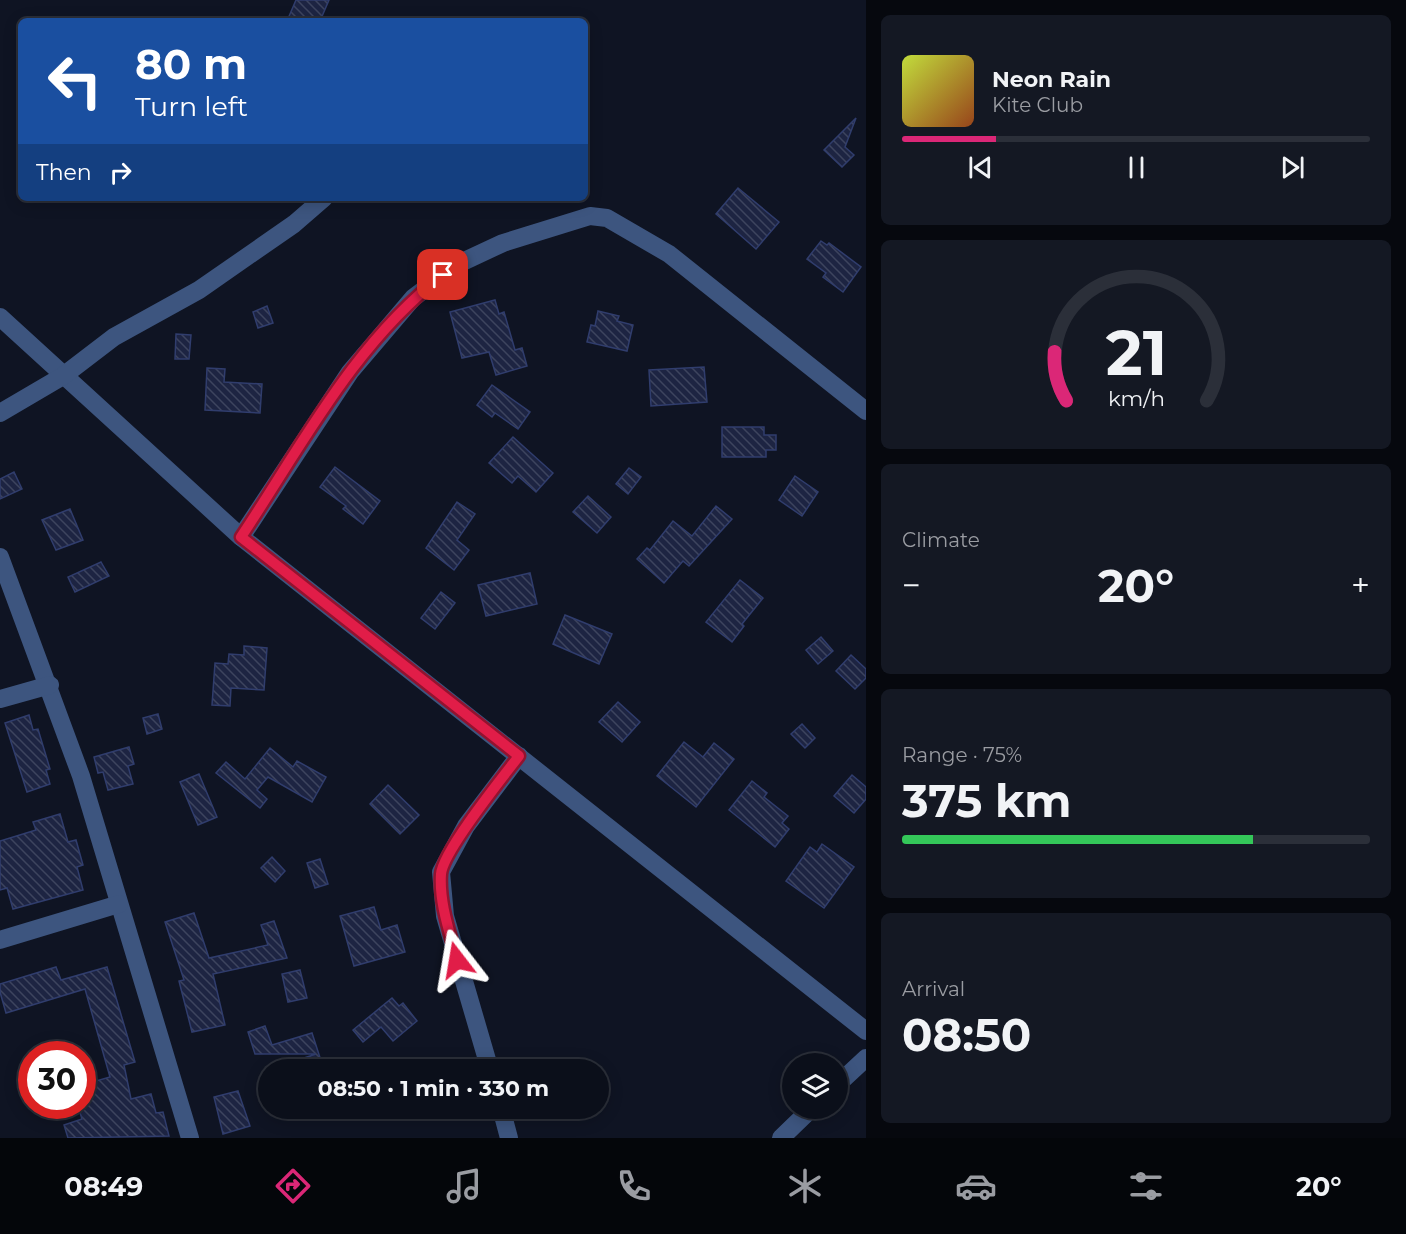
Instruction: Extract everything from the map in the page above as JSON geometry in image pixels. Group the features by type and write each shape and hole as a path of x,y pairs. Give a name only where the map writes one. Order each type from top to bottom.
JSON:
{"street":[{"path":"0,413 63,376 114,337 200,290 294,224 321,201"},
{"path":"241,537 350,372 413,298 458,264 503,243 590,216 607,218 669,254 866,411"},
{"path":"0,317 241,537 866,1031"},
{"path":"0,557 50,685 81,776 190,1138"},
{"path":"0,699 50,685"},
{"path":"487,1059 445,916 441,872 466,826 519,756"},
{"path":"0,940 119,904"},
{"path":"848,1075 866,1058"},
{"path":"504,1119 509,1138"},
{"path":"782,1138 801,1119"}],"building":[{"path":"296,0 329,0 321,18 288,18"},
{"path":"856,118 845,147 854,155 842,167 824,150"},
{"path":"738,188 779,222 756,249 716,214"},
{"path":"821,241 827,245 829,243 861,267 843,292 823,277 826,273 807,259"},
{"path":"495,300 499,314 504,312 515,350 522,348 527,366 496,375 489,352 462,358 450,312"},
{"path":"267,306 273,323 258,328 253,312"},
{"path":"598,311 619,316 617,321 633,325 627,351 587,342 591,325 595,326"},
{"path":"176,334 191,335 189,359 175,359"},
{"path":"704,367 707,402 651,406 649,370"},
{"path":"207,368 225,369 224,382 262,384 260,413 205,410"},
{"path":"492,385 530,412 518,429 495,413 492,417 477,405"},
{"path":"722,427 764,427 764,435 776,435 776,450 766,450 766,457 722,457"},
{"path":"513,437 553,473 536,492 518,476 512,483 489,463"},
{"path":"335,467 380,501 363,524 343,509 346,506 320,487"},
{"path":"629,468 641,477 628,494 616,484"},
{"path":"14,472 22,489 0,499 0,479"},
{"path":"795,476 818,492 802,516 779,500"},
{"path":"588,496 611,517 597,533 573,512"},
{"path":"457,502 475,514 457,540 469,550 454,570 426,548"},
{"path":"716,506 732,519 689,566 683,561 664,583 637,559 647,548 650,550 673,521 692,536"},
{"path":"70,509 83,540 56,550 42,520"},
{"path":"101,562 109,576 75,592 68,577"},
{"path":"530,573 537,604 486,616 478,585"},
{"path":"740,580 763,598 742,624 744,626 732,642 706,622"},
{"path":"441,592 455,603 435,629 421,618"},
{"path":"565,615 612,634 599,664 553,644"},
{"path":"821,637 833,651 818,664 806,650"},
{"path":"244,646 267,648 264,690 231,688 230,706 212,705 215,663 228,664 229,654 244,655"},
{"path":"851,655 866,669 866,678 855,689 836,671"},
{"path":"618,702 640,722 622,742 599,722"},
{"path":"158,714 162,729 147,734 143,718"},
{"path":"29,715 33,730 38,729 50,769 46,770 50,784 27,792 5,723"},
{"path":"802,724 815,738 805,748 791,734"},
{"path":"684,742 703,757 714,743 734,759 696,807 657,776"},
{"path":"129,747 134,764 128,766 133,784 108,790 103,772 98,773 94,757"},
{"path":"270,748 293,767 297,761 326,777 312,802 268,777 257,790 267,799 260,808 216,773 226,762 245,779"},
{"path":"199,774 217,817 198,825 180,782"},
{"path":"852,775 866,787 866,799 854,813 834,796"},
{"path":"752,781 767,793 764,797 788,816 782,823 789,829 775,847 729,810"},
{"path":"388,785 419,815 400,834 370,804"},
{"path":"60,814 68,842 76,840 83,865 77,867 83,890 13,909 7,888 0,890 0,841 36,830 33,822"},
{"path":"822,844 854,867 824,908 786,881 810,847 817,852"},
{"path":"272,857 285,871 275,882 261,868"},
{"path":"320,859 328,884 315,888 307,863"},
{"path":"374,907 381,930 397,925 405,952 354,966 340,916"},
{"path":"194,913 209,958 268,945 261,925 274,921 287,958 213,974 225,1025 192,1032 179,981 184,980 165,922"},
{"path":"56,967 61,980 107,967 135,1062 124,1065 131,1099 151,1094 156,1113 163,1112 169,1136 68,1138 64,1125 82,1119 96,1119 96,1081 110,1077 85,989 6,1013 0,984"},
{"path":"300,970 307,998 288,1002 282,974"},
{"path":"392,998 399,1006 403,1003 417,1021 393,1041 381,1027 363,1042 353,1030"},
{"path":"265,1026 272,1045 312,1033 320,1059 301,1059 316,1054 255,1054 248,1032"},
{"path":"238,1091 250,1126 223,1134 214,1097"}],"route":[{"path":"443,275 413,298 350,372 241,537 519,756 466,826 441,872 445,916 457,960"}]}
